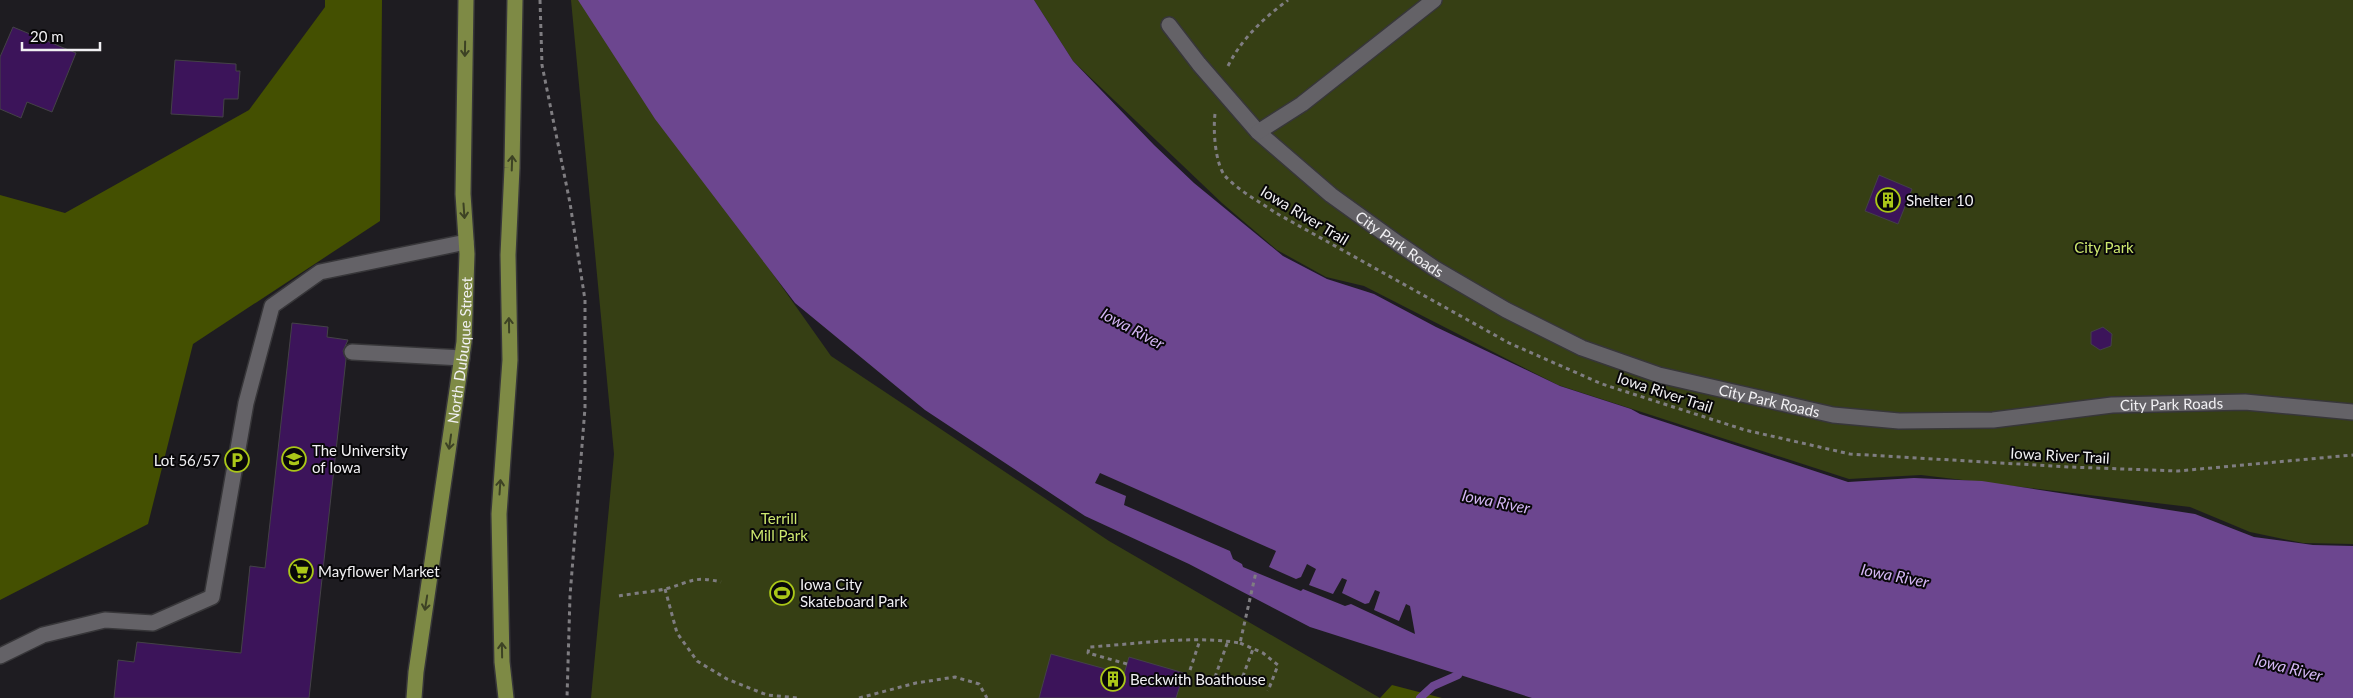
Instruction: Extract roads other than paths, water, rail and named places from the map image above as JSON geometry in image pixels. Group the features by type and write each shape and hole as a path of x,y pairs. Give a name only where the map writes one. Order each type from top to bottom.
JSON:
{"main road":[{"name":"North Dubuque Street","path":"414,698 416,672 465,332 466,242 463,194 466,0"},
{"path":"506,698 502,662 498,558 499,514 510,360 508,255 513,158 515,0"}],"lane":[{"path":"1258,132 1302,104 1434,0"},
{"name":"City Park Roads","path":"1169,25 1258,132 1331,194 1434,268 1506,310 1582,348 1659,375 1833,415 1899,421 1993,420 2112,405 2246,402 2353,412"},
{"path":"0,656 43,634 106,620 153,623 212,597 246,403 272,306 320,272 466,242"},
{"path":"352,352 462,358"}],"water":[{"name":"Iowa River","path":"578,0 1034,0 1073,61 1154,145 1194,183 1283,256 1327,279 1374,294 1436,327 1560,386 1848,482 1914,478 1982,481 2195,514 2254,537 2313,545 2353,546 2353,698 1532,698 1310,627 1189,564 1085,516 925,410 795,303 655,119"}],"waterway":[{"path":"1420,698 1433,686 1458,675"}],"place":[{"name":"Shelter 10","path":"1888,200"},
{"name":"The University of Iowa","path":"294,459"},
{"name":"Lot 56/57","path":"237,460"},
{"name":"Mayflower Market","path":"301,571"},
{"name":"Iowa City Skateboard Park","path":"782,593"},
{"name":"Beckwith Boathouse","path":"1113,679"}],"park label":[{"name":"City Park","path":"2104,247"},
{"name":"Terrill Mill Park","path":"779,526"}]}
